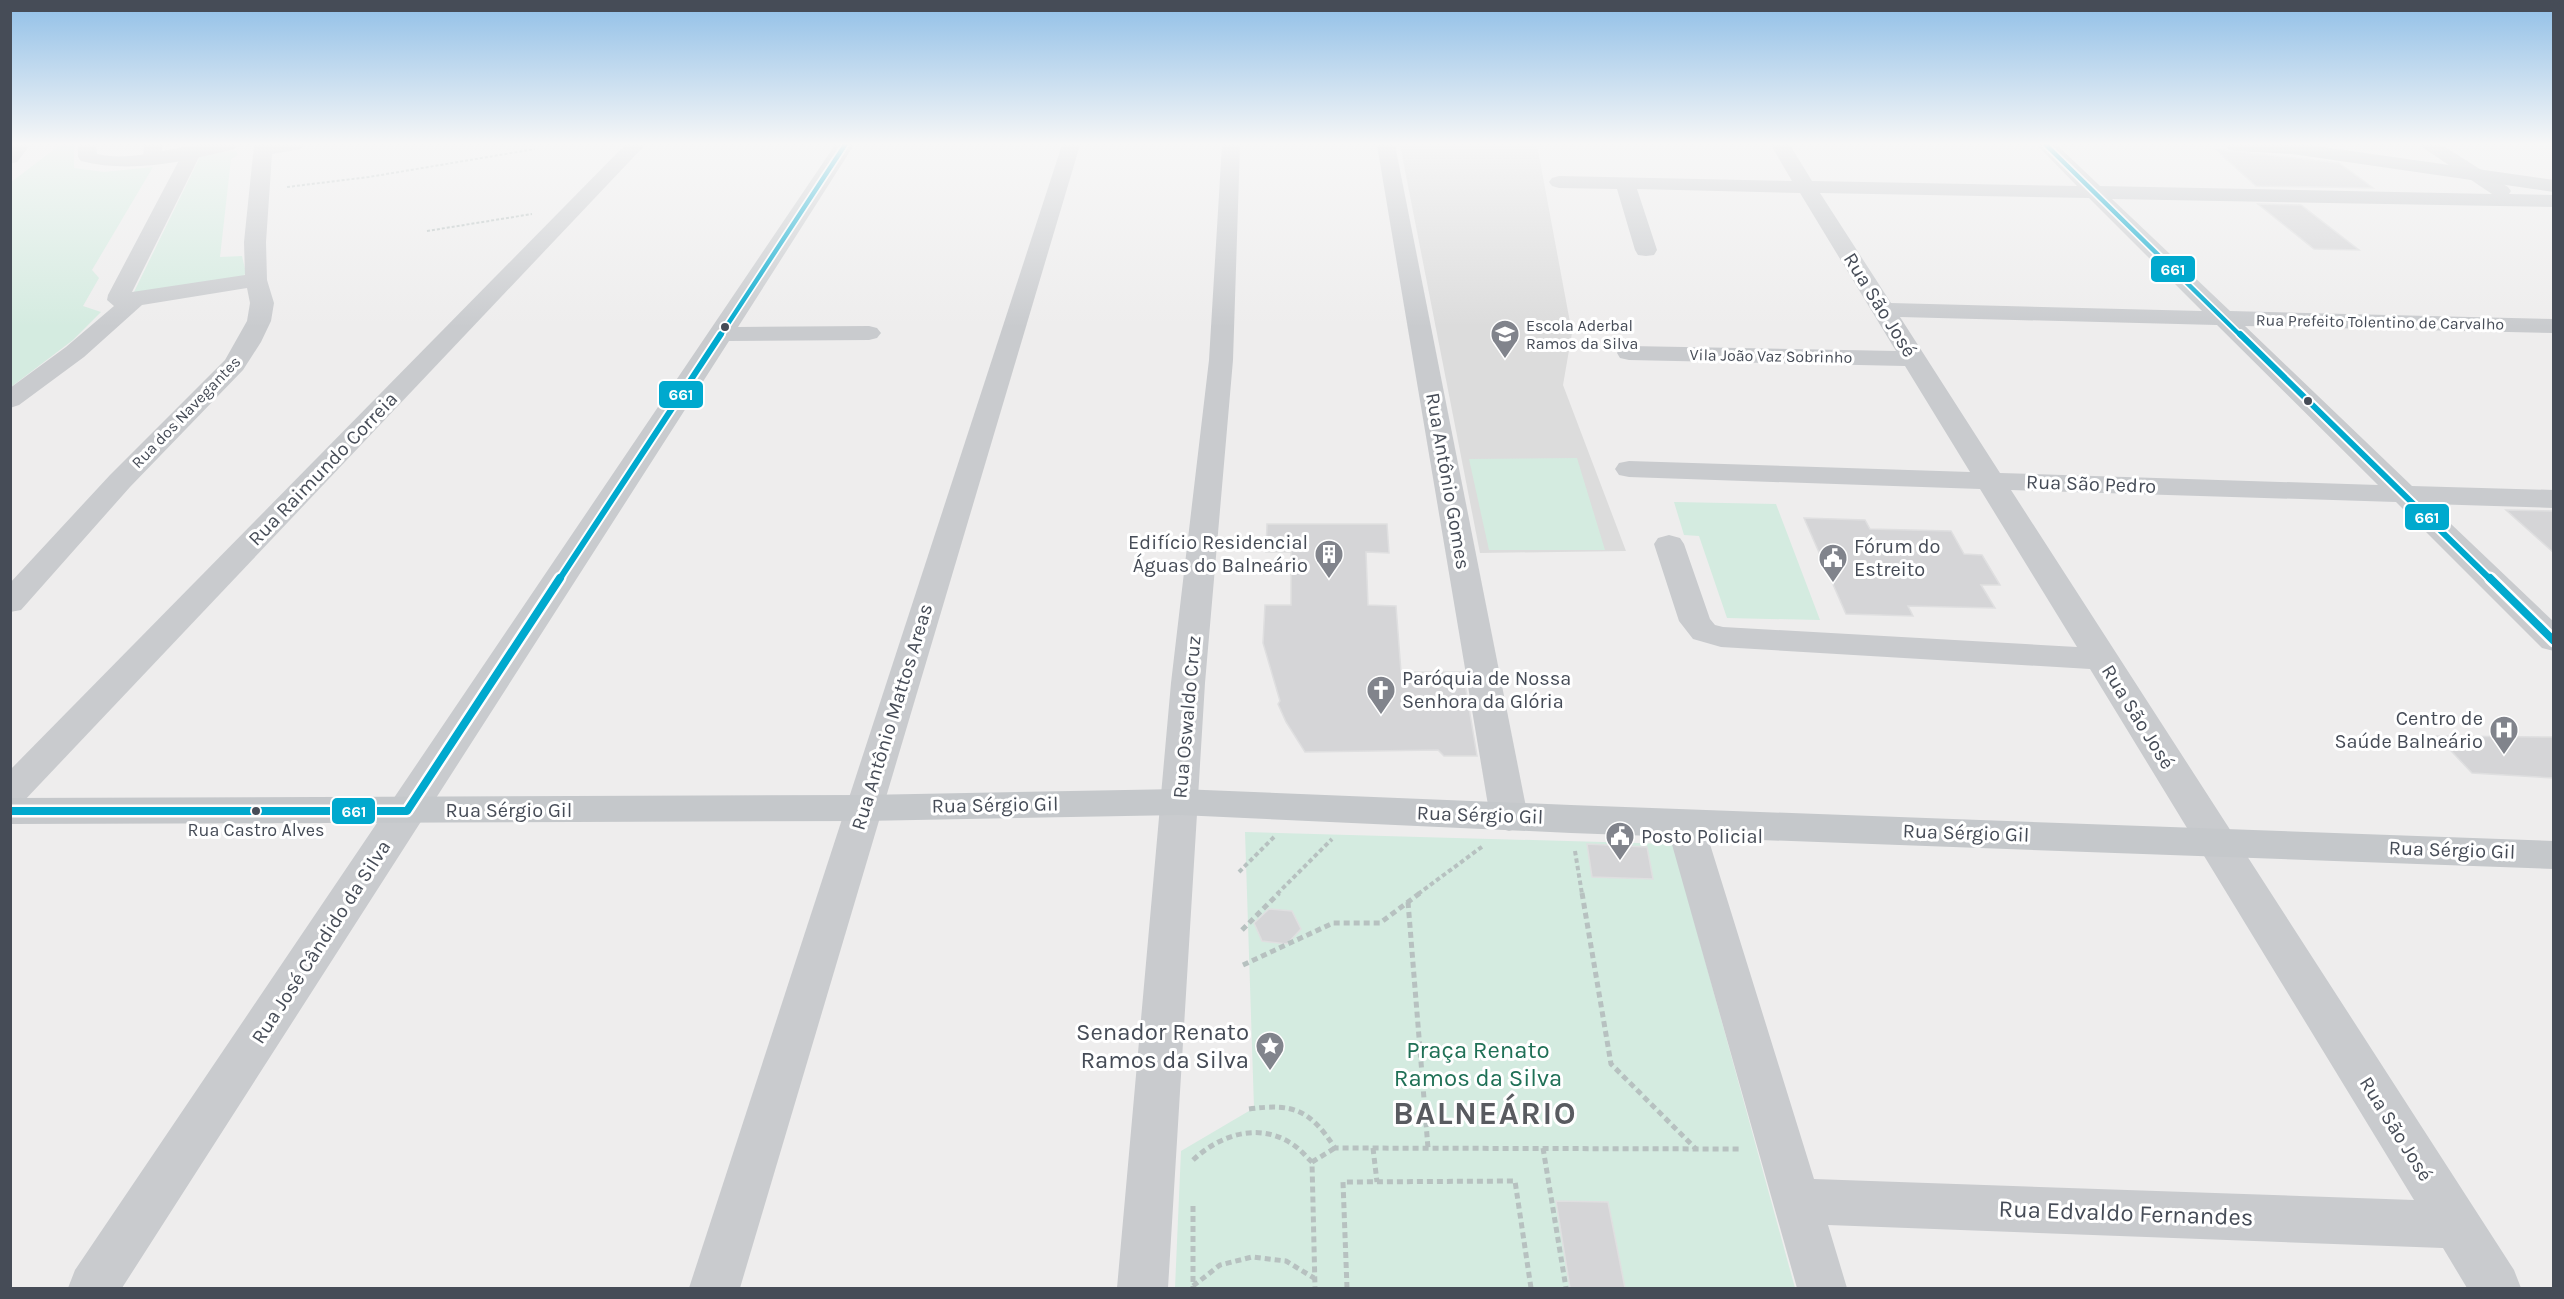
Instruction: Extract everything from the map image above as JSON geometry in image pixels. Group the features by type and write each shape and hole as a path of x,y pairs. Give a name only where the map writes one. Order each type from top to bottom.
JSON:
{"main road":[{"name":"Rua Sérgio Gil","path":"407,811 864,808 1180,802 1499,830 2216,841 2553,855"},
{"path":"10,811 407,811"}],"street":[{"path":"165,206 119,295 119,300 256,280"},
{"name":"Rua dos Navegantes","path":"10,603 120,481 234,365 259,321 262,303 256,280 255,242 258,206"},
{"name":"Rua José Cândido da Silva","path":"93,1288 806,206"},
{"name":"Rua Antônio Mattos Areas","path":"714,1288 1052,206"},
{"name":"Rua Oswaldo Cruz","path":"1142,1288 1188,683 1221,360 1228,206"},
{"name":"Rua Antônio Gomes","path":"1396,206 1499,830"},
{"path":"1632,206 1646,250"},
{"name":"Rua São José","path":"1817,206 2496,1288"},
{"path":"2107,206 2553,641"},
{"path":"2535,206 2549,210"},
{"name":"Rua Raimundo Correia","path":"10,793 577,207"},
{"path":"10,400 88,344 135,299"},
{"name":"Rua Prefeito Tolentino de Carvalho","path":"1883,310 2553,326"},
{"path":"721,334 868,333"},
{"name":"Vila João Vaz Sobrinho","path":"1629,353 1914,359"},
{"name":"Rua São Pedro","path":"1629,469 2553,499"},
{"path":"1669,544 1695,621 1704,632 1721,637 2102,659"},
{"path":"1690,841 1822,1288"},
{"name":"Rua Edvaldo Fernandes","path":"1795,1201 2456,1225"}],"path":[{"path":"427,231 577,207"},
{"path":"1239,872 1281,830"},
{"path":"1243,965 1334,922 1380,923 1499,830"},
{"path":"1242,930 1340,831"},
{"path":"1574,849 1611,1064 1696,1149"},
{"path":"1408,902 1428,1148"},
{"path":"1249,1109 1278,1104 1296,1108 1319,1122 1335,1148"},
{"path":"1193,1171 1193,1159 1213,1141 1240,1133 1267,1133 1293,1143 1312,1162 1315,1288"},
{"path":"1312,1162 1335,1148 1780,1149"},
{"path":"1373,1148 1377,1182"},
{"path":"1543,1148 1566,1288"},
{"path":"1347,1288 1343,1182 1515,1181 1531,1288"},
{"path":"1192,1287 1193,1194"},
{"path":"1192,1287 1220,1265 1252,1257 1286,1262 1315,1278"}],"shaded area":[{"name":"Escola Aderbal Ramos da Silva","path":"1412,206 1548,206 1572,333 1563,385 1626,551 1480,553"}],"green space":[{"path":"10,206 130,206 92,270 99,278 83,306 101,312 73,340 11,387"},
{"path":"176,206 226,206 220,257 242,256 246,273 243,276 133,294"},
{"path":"1577,458 1605,550 1489,550 1469,459"},
{"path":"1674,502 1776,504 1820,620 1727,618 1699,536 1684,535"},
{"name":"Praça Renato Ramos da Silva","path":"1245,832 1673,844 1795,1288 1175,1288 1181,1151 1254,1108"}],"building":[{"path":"2260,206 2302,206 2359,250 2314,249"},
{"path":"2506,510 2553,511 2553,552"},
{"path":"1804,518 1865,520 1870,529 1951,531 1964,554 1982,555 2000,585 1981,585 1995,608 1908,606 1913,616 1846,614"},
{"path":"1267,524 1387,524 1389,553 1366,552 1368,605 1396,606 1401,672 1463,672 1477,756 1444,756 1438,750 1305,752 1286,722 1278,704 1280,701 1263,643 1265,605 1291,605 1291,552 1266,552"},
{"name":"Centro de Saúde Balneário","path":"2437,736 2553,737 2553,778 2472,773"},
{"name":"Posto Policial","path":"1587,844 1647,847 1653,879 1592,877"},
{"path":"1269,909 1292,911 1301,929 1287,944 1262,941 1254,923"},
{"path":"1556,1201 1608,1202 1625,1288 1570,1288"}],"transit line":[{"name":"661","path":"10,811 407,811 805,206"},
{"name":"661","path":"2108,206 2554,641"}],"place":[{"name":"Escola Aderbal Ramos da Silva","path":"1505,360"},
{"name":"Edifício Residencial Águas do Balneário","path":"1329,580"},
{"name":"Fórum do Estreito","path":"1833,584"},
{"name":"Paróquia de Nossa Senhora da Glória","path":"1381,716"},
{"name":"Centro de Saúde Balneário","path":"2504,756"},
{"name":"Rua Castro Alves","path":"256,811"},
{"name":"Posto Policial","path":"1620,862"},
{"name":"Senador Renato Ramos da Silva","path":"1270,1072"}],"district":[{"name":"BALNEÁRIO","path":"1485,1113"}]}
